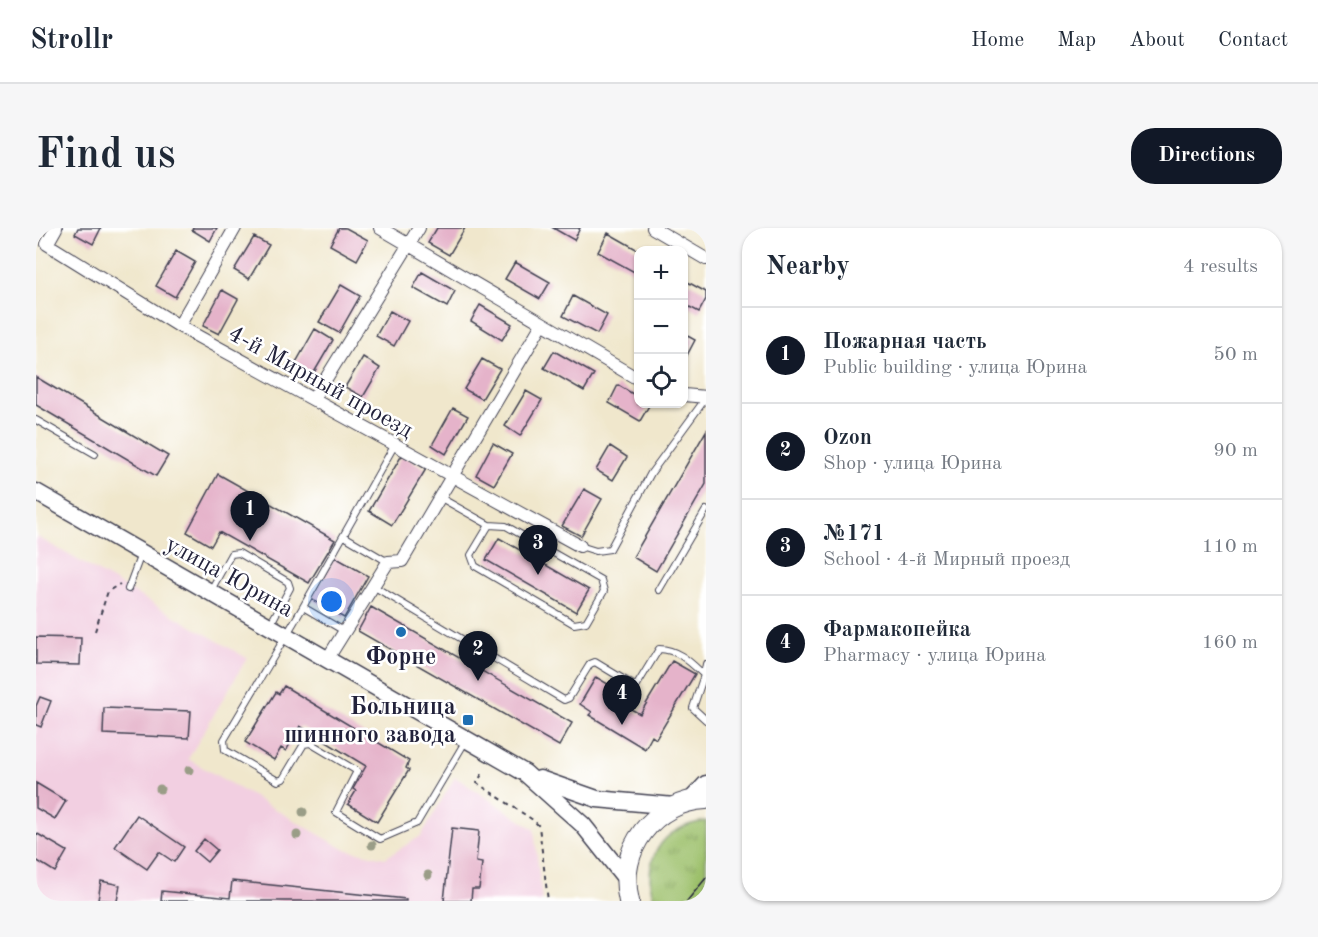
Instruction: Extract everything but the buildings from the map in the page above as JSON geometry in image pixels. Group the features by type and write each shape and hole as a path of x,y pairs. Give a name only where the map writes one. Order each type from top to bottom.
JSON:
{"main road":[{"name":"улица Юрина","path":"36,492 525,773 597,800 696,800"},
{"name":"улица Юрина","path":"525,773 583,825 627,894"},
{"path":"627,894 627,864 639,836 648,824 696,800 706,784"}],"street":[{"name":"4-й Мирный проезд","path":"56,228 47,244 179,326 314,398 394,446 580,546"},
{"path":"179,326 235,228"},
{"path":"380,228 542,324 634,375"},
{"path":"314,398 419,228"},
{"path":"653,228 706,259"},
{"path":"328,658 387,562 402,561 542,324"},
{"path":"688,396 706,398"}],"lane":[{"path":"580,546 596,551 610,549 651,473 706,398"},
{"path":"36,420 95,454"},
{"path":"394,446 303,608 223,743 227,752 273,780 282,779 304,744 310,743 357,771 336,812 380,839 417,823 467,738"},
{"path":"441,498 489,525 506,526 601,580 604,591 586,622 574,624 475,566 471,555 489,525"},
{"path":"658,591 706,510"},
{"path":"344,536 387,562"},
{"path":"128,589 142,553"},
{"path":"210,592 231,554 239,553 288,582 290,588 270,626"},
{"path":"373,586 564,700 569,698 590,663 594,662 637,685 659,649 669,649 689,660 704,675"},
{"path":"303,608 344,631"},
{"path":"706,664 693,708 706,720"}],"path":[{"path":"95,632 108,591 122,580"},
{"path":"482,774 477,783 539,826 548,901"}],"shaded area":[{"path":"36,536 247,658 188,759 344,849 385,858 421,836 455,777 534,829 542,901 36,901"}],"green space":[{"path":"706,821 706,901 654,901 650,871 659,847 677,830"}],"tram line":[{"path":"687,901 706,878"}],"place":[{"name":"Пожарная часть","path":"250,541"},
{"name":"№171","path":"538,575"},
{"name":"Форне","path":"401,632"},
{"name":"Ozon","path":"478,681"},
{"name":"Больница шинного завода","path":"468,720"},
{"name":"Фармакопейка","path":"622,725"}]}
